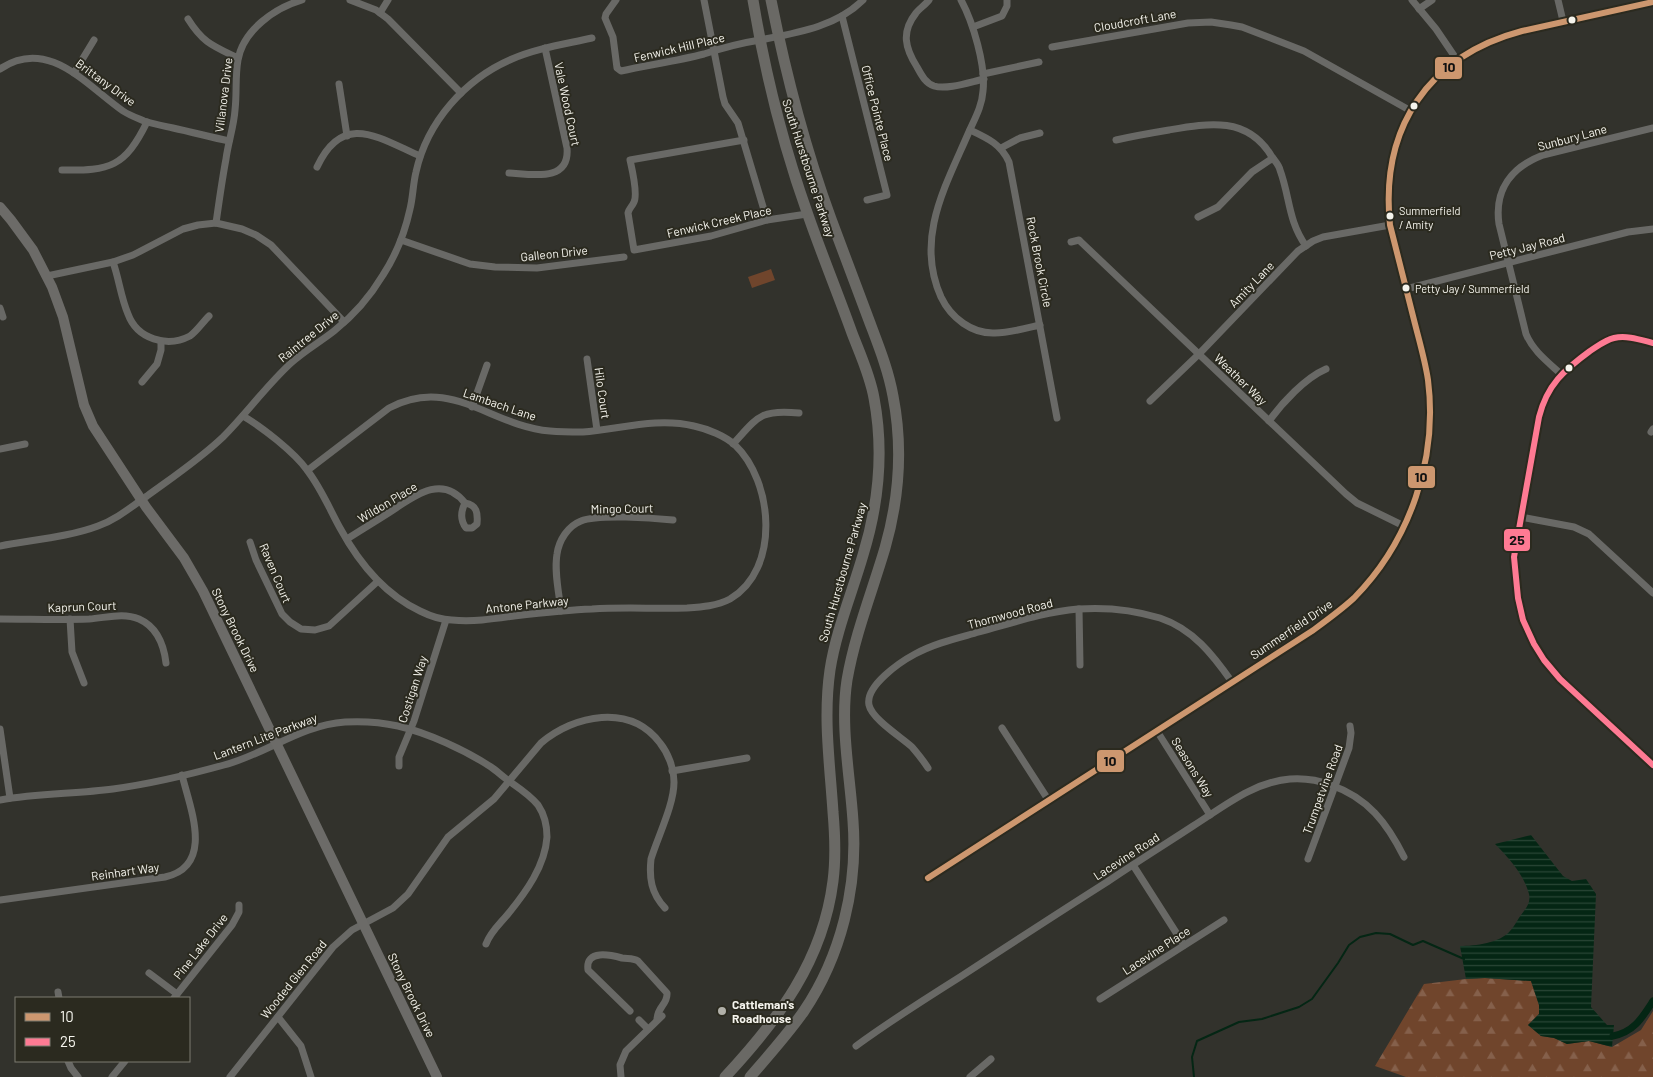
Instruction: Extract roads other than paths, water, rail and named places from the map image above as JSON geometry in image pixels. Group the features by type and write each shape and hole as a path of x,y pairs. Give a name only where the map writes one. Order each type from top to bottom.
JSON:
{"main road":[{"name":"South Hurstbourne Parkway","path":"725,1077 750,1050 788,1001 801,980 821,932 826,914 833,883 835,859 826,702 830,668 837,638 872,524 880,462 879,436 873,394 864,364 807,214 776,110 753,0"},
{"name":"South Hurstbourne Parkway","path":"750,1077 786,1035 804,1010 819,986 841,934 851,889 854,862 845,716 847,682 855,642 885,549 891,524 896,498 898,469 897,420 887,372 814,172 778,37 771,0"}],"street":[{"name":"Villanova Drive","path":"216,223 235,110 238,58 243,46 258,26 279,9 302,0"},
{"path":"350,0 380,13 388,19 461,92"},
{"path":"380,13 388,0"},
{"name":"Fenwick Hill Place","path":"616,0 605,18 613,37 617,68 621,72 778,37"},
{"path":"704,0 725,104 738,123 767,220"},
{"path":"778,37 818,26 842,16 863,0"},
{"path":"929,0 922,9 917,11 912,19 906,41 908,53 925,81 934,86 947,87 1039,62"},
{"path":"961,0 973,28 983,76 982,101 936,212 931,244 934,274 938,289 946,306 953,315 968,327 996,333 1040,325"},
{"path":"973,28 1002,16 1007,6 1007,0"},
{"path":"1412,0 1457,60"},
{"path":"1419,9 1432,0"},
{"path":"1558,0 1563,22"},
{"name":"Summerfield Drive","path":"928,878 1326,621 1353,598 1373,576 1398,538 1419,490 1426,464 1430,431 1428,379 1390,225 1388,198 1389,173 1394,151 1411,111 1430,85 1457,60 1483,44 1505,35 1653,2"},
{"name":"Office Pointe Place","path":"842,16 887,196 868,200"},
{"path":"188,19 196,31 209,44 238,58"},
{"name":"Cloudcroft Lane","path":"1052,47 1188,23 1211,22 1231,25 1304,50 1411,111"},
{"name":"Raintree Drive","path":"0,546 90,529 115,518 204,454 243,416 274,380 293,362 344,322 376,286 393,258 401,240 410,209 420,156 440,118 461,92 498,66 529,52 592,38"},
{"path":"74,73 94,40"},
{"name":"Vale Wood Court","path":"509,173 548,175 559,170 566,161 567,148 545,48"},
{"name":"Brittany Drive","path":"0,68 14,62 36,58 55,62 74,73 124,112 147,122 229,141"},
{"path":"339,84 347,136"},
{"path":"62,170 99,169 116,163 132,149 147,122"},
{"path":"1116,140 1201,124 1220,124 1248,132 1260,141 1280,168 1293,224 1306,246"},
{"name":"Sunbury Lane","path":"1561,374 1538,354 1528,339 1524,327 1499,224 1498,210 1504,187 1519,168 1543,155 1653,128"},
{"path":"970,130 1001,148 1020,138 1040,133"},
{"path":"317,167 325,150 339,139 364,133 372,134 420,156"},
{"name":"Fenwick Creek Place","path":"744,140 630,160 635,202 628,213 634,250 711,236 767,220 807,214"},
{"name":"Rock Brook Circle","path":"1001,148 1009,162 1057,418"},
{"path":"1198,217 1218,207 1252,172 1273,158"},
{"name":"Stony Brook Drive","path":"0,207 23,235 47,276 63,317 84,405 101,441 196,577 437,1077"},
{"path":"47,276 113,262 134,255 184,229 216,223 242,229 256,235 271,245 344,322"},
{"name":"Amity Lane","path":"1150,401 1199,354 1298,251 1323,237 1390,225"},
{"name":"Petty Jay Road","path":"1406,288 1628,232 1653,229"},
{"name":"Galleon Drive","path":"401,240 470,264 495,267 537,268 624,257"},
{"name":"Weather Way","path":"1071,242 1079,240 1346,494 1357,503 1404,526"},
{"path":"113,262 131,322 146,335 161,341 177,340 190,336 208,316"},
{"path":"0,308 3,318"},
{"path":"1653,343 1630,338 1612,338 1568,367 1546,396 1541,409 1515,547 1515,571 1520,610 1534,644 1544,660 1560,680 1653,765"},
{"path":"142,382 157,364 161,350 161,341"},
{"name":"Hilo Court","path":"587,359 597,430"},
{"path":"472,407 487,365"},
{"path":"1270,421 1275,413 1310,378 1326,369"},
{"name":"Lambach Lane","path":"308,470 379,416 401,402 416,398 438,397 544,430 569,432 649,423 680,424 707,430 733,444"},
{"path":"733,444 756,418 765,414 782,411 799,413"},
{"name":"Antone Parkway","path":"243,416 285,448 308,470 357,557 377,582 407,605 446,620 476,621 595,608 667,609 704,607 721,603 742,590 754,576 760,563 765,541 766,522 763,498 756,477 746,458 733,444"},
{"path":"0,449 25,444"},
{"name":"Wildon Place","path":"347,539 418,494 430,490 444,489 450,491 466,503"},
{"path":"1521,517 1574,527 1589,534 1653,593"},
{"name":"Mingo Court","path":"561,611 556,564 557,551 565,534 571,528 580,521 595,518 673,520"},
{"name":"Raven Court","path":"250,542 256,560 282,614 301,629 315,630 330,626 377,582"},
{"path":"1079,609 1080,664"},
{"name":"Thornwood Road","path":"928,768 911,747 875,715 869,705 872,689 893,669 915,654 936,645 1037,615 1079,609 1125,610 1162,619 1183,629 1202,644 1216,659 1232,682"},
{"name":"Kaprun Court","path":"0,619 70,619 126,616 140,619 152,628 159,638 166,663"},
{"path":"70,619 72,652 84,683"},
{"name":"Costigan Way","path":"399,766 399,757 410,730 446,620"},
{"name":"Wooded Glen Road","path":"230,1077 333,947 352,930 393,908 408,894 448,837 485,807 534,750 548,737 562,728 579,721 605,717 632,721 658,739 666,750 674,780 672,794 650,867 655,895 665,908"},
{"name":"Lantern Lite Parkway","path":"0,800 138,786 237,761 311,729 343,722 382,723 410,730 471,756 491,767 532,799 541,811 547,830 546,848 541,863 515,906 491,933 486,944"},
{"name":"Trumpetvine Road","path":"1308,859 1351,742 1350,726"},
{"path":"1002,728 1048,801"},
{"path":"0,729 10,798"},
{"name":"Seasons Way","path":"1157,731 1210,815"},
{"path":"672,771 747,758"},
{"name":"Reinhart Way","path":"0,900 165,877 182,870 193,856 196,837 182,775"},
{"name":"Lacevine Road","path":"856,1046 1251,789 1272,782 1290,779 1308,779 1336,786 1364,801 1376,813 1404,857"},
{"path":"1133,865 1184,945"},
{"name":"Pine Lake Drive","path":"175,996 232,925 238,916 239,905"},
{"name":"Lacevine Place","path":"1100,999 1224,920"},
{"path":"621,1077 620,1065 623,1056 659,1018 657,1013 667,999 667,993 633,958 603,954 590,959 587,964 588,970 630,1010"},
{"path":"149,973 175,996"},
{"path":"278,1017 301,1046 311,1077"},
{"path":"639,1020 648,1029"},
{"path":"970,1077 991,1059"},
{"path":"68,1062 78,1077"},
{"path":"112,1077 124,1062"}],"waterway":[{"path":"1194,1077 1192,1057 1197,1041 1239,1022 1262,1019 1299,1007 1312,999 1349,945 1360,937 1376,933 1390,934 1413,945 1423,941 1464,959"},
{"path":"1613,1036 1632,1028 1653,1001"}],"place":[{"name":"Summerfield / Amity","path":"1390,216"},
{"name":"Petty Jay / Summerfield","path":"1406,288"},
{"name":"Cattleman's Roadhouse","path":"722,1011"}]}
